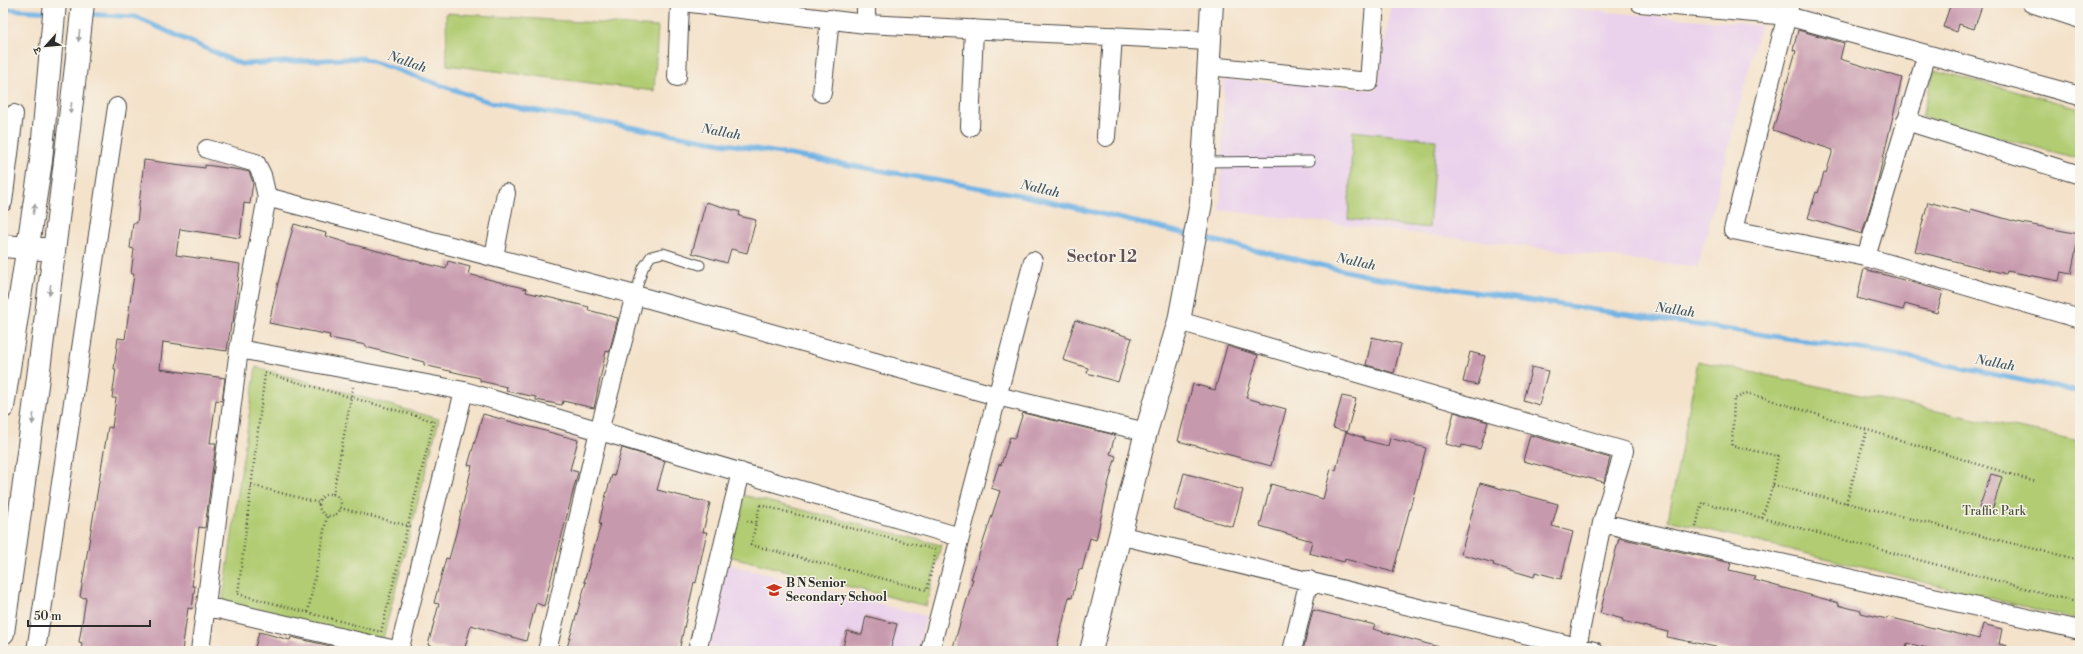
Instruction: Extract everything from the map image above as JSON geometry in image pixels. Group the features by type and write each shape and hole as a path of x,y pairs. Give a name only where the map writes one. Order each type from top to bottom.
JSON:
{"street":[{"path":"3,407 41,161 55,3"},
{"path":"3,633 54,251 83,3"},
{"path":"677,78 680,3"},
{"path":"692,3 866,24 1209,41"},
{"path":"866,3 866,24"},
{"path":"1091,651 1146,432 1179,321 1201,203 1212,3"},
{"path":"1208,66 1369,82 1375,3"},
{"path":"1640,3 1789,10 1927,54 2080,96"},
{"path":"2031,3 2080,19"},
{"path":"1789,10 1733,230 1866,257 2080,319"},
{"path":"822,93 830,19"},
{"path":"970,127 974,29"},
{"path":"1106,138 1113,36"},
{"path":"1866,257 1927,54"},
{"path":"36,651 117,107"},
{"path":"3,202 14,114"},
{"path":"1906,121 2080,175"},
{"path":"200,651 238,349 267,197 262,175 256,163 207,149"},
{"path":"494,257 506,193"},
{"path":"267,197 635,295 997,396 1146,432"},
{"path":"3,246 54,251"},
{"path":"930,651 1033,261"},
{"path":"547,651 599,431 635,295"},
{"path":"1179,321 1624,451 1602,523 1577,647"},
{"path":"238,349 464,391 960,538"},
{"path":"205,606 399,651 464,391"},
{"path":"697,651 741,472"},
{"path":"1602,523 2080,630"},
{"path":"1119,535 1309,580 1594,651"},
{"path":"1292,651 1309,580"}],"lane":[{"path":"1203,162 1310,161"},
{"path":"635,295 643,268 651,256 663,253 700,265"}],"path":[{"path":"333,494 356,371"},
{"path":"265,373 434,420 381,632 238,594 251,485 265,373"},
{"path":"1762,518 1773,485 1778,456 1732,446 1734,399 1748,393 2036,482"},
{"path":"1846,503 1867,430"},
{"path":"251,485 319,503"},
{"path":"1773,485 2080,560"},
{"path":"333,494 340,501 340,508 334,515 327,516 320,510 319,503 323,497 333,494"},
{"path":"1693,543 1702,502 2080,603"},
{"path":"760,505 936,550 927,590 750,545 760,505"},
{"path":"340,508 429,531"},
{"path":"308,613 327,516"}],"shaded area":[{"path":"1391,3 1502,3 1760,25 1698,267 1220,210 1224,79 1377,90"},
{"name":"B N Senior Secondary School","path":"727,564 926,616 918,651 707,651"}],"green space":[{"path":"446,13 658,27 654,91 447,65"},
{"path":"1934,70 2080,108 2080,159 1922,117"},
{"path":"1353,131 1436,140 1429,228 1348,219"},
{"name":"Traffic Park","path":"1698,361 2080,441 2080,620 1668,520"},
{"path":"256,367 439,419 381,646 222,606"},
{"path":"743,495 941,545 926,606 728,556"}],"building":[{"path":"1951,3 1983,3 1974,29 1959,24 1957,32 1943,27"},
{"path":"1798,30 1844,43 1840,59 1902,78 1876,188 1862,234 1808,218 1816,192 1818,193 1833,150 1773,130 1796,51 1793,50"},
{"path":"144,160 205,168 205,165 241,170 249,172 253,182 250,204 244,203 240,238 180,229 176,255 240,264 233,323 231,323 227,351 163,342 160,369 225,378 222,401 216,400 210,443 216,443 205,528 199,527 192,586 195,586 192,609 188,608 182,651 81,651 82,643 79,642 86,598 80,597 108,427 112,428 116,398 112,398 116,369 114,369 118,338 125,339 134,274 131,274 134,249 130,248 133,223 137,223"},
{"path":"706,202 740,212 739,216 756,220 747,253 731,249 727,263 692,253"},
{"path":"1928,202 1970,213 1971,209 2017,222 2079,234 2071,274 2061,272 2059,281 2007,271 2006,274 1915,251"},
{"path":"294,224 326,233 325,236 351,244 446,269 448,261 470,267 468,274 527,289 526,292 589,307 588,310 618,318 609,352 606,351 594,408 563,401 562,405 536,400 536,397 506,391 507,387 480,381 480,378 424,365 424,362 366,347 366,345 329,338 330,335 269,323"},
{"path":"1864,269 1943,291 1937,313 1905,304 1903,310 1857,298"},
{"path":"1075,320 1132,338 1118,382 1087,373 1088,368 1063,360"},
{"path":"1372,337 1401,344 1394,373 1366,365"},
{"path":"1227,346 1258,355 1246,398 1286,409 1271,466 1178,441 1193,384 1215,390"},
{"path":"1470,352 1485,356 1477,385 1463,382"},
{"path":"1532,367 1548,371 1539,405 1523,400"},
{"path":"1342,396 1356,399 1347,432 1333,428"},
{"path":"1454,412 1488,422 1480,449 1462,445 1461,448 1446,444"},
{"path":"1023,413 1115,435 1110,454 1116,456 1096,540 1090,538 1082,570 1079,569 1072,598 1069,597 1056,651 952,651 973,579 971,579 1000,491 991,488 999,464 1001,465 1010,437 1015,438"},
{"path":"483,414 578,440 570,470 578,472 544,606 536,603 526,641 471,625 464,651 453,651 428,645 439,604 434,603 446,558 449,559 456,533 472,466 468,465"},
{"path":"1346,432 1364,438 1364,440 1388,446 1390,438 1426,448 1393,572 1345,559 1344,562 1309,553 1312,541 1260,526 1271,484 1323,499 1331,469 1336,470"},
{"path":"1530,435 1610,458 1604,482 1523,461"},
{"path":"622,448 665,461 657,490 710,503 703,532 707,532 696,583 694,582 679,651 566,651 601,524 599,524 605,498 612,475 614,476"},
{"path":"1184,473 1243,490 1233,527 1174,510"},
{"path":"1991,474 2002,477 1991,514 1979,508"},
{"path":"1480,483 1558,504 1552,526 1573,532 1561,579 1535,572 1534,577 1493,565 1494,563 1461,554"},
{"path":"1619,538 1731,563 1729,570 1755,576 1754,580 1839,603 1838,605 1861,611 1861,613 1887,619 1888,617 1979,639 1983,624 2002,629 1999,644 2007,646 2007,651 1939,651 1907,643 1906,651 1735,651 1667,637 1668,632 1622,621 1623,619 1600,613"},
{"path":"1313,610 1375,625 1373,629 1439,647 1439,651 1303,650"},
{"path":"866,616 897,624 890,651 842,651 847,631 862,635"},
{"path":"259,632 290,640 291,637 352,651 254,651"}],"waterway":[{"name":"Nallah","path":"3,9 50,12"},
{"name":"Nallah","path":"86,14 135,17 241,64 363,58 492,103 1021,195 1190,235"},
{"name":"Nallah","path":"1199,237 1372,277 1888,353 2080,392"}],"place":[{"name":"B N Senior Secondary School","path":"774,590"}],"district":[{"name":"Sector 12","path":"1102,257"}]}
